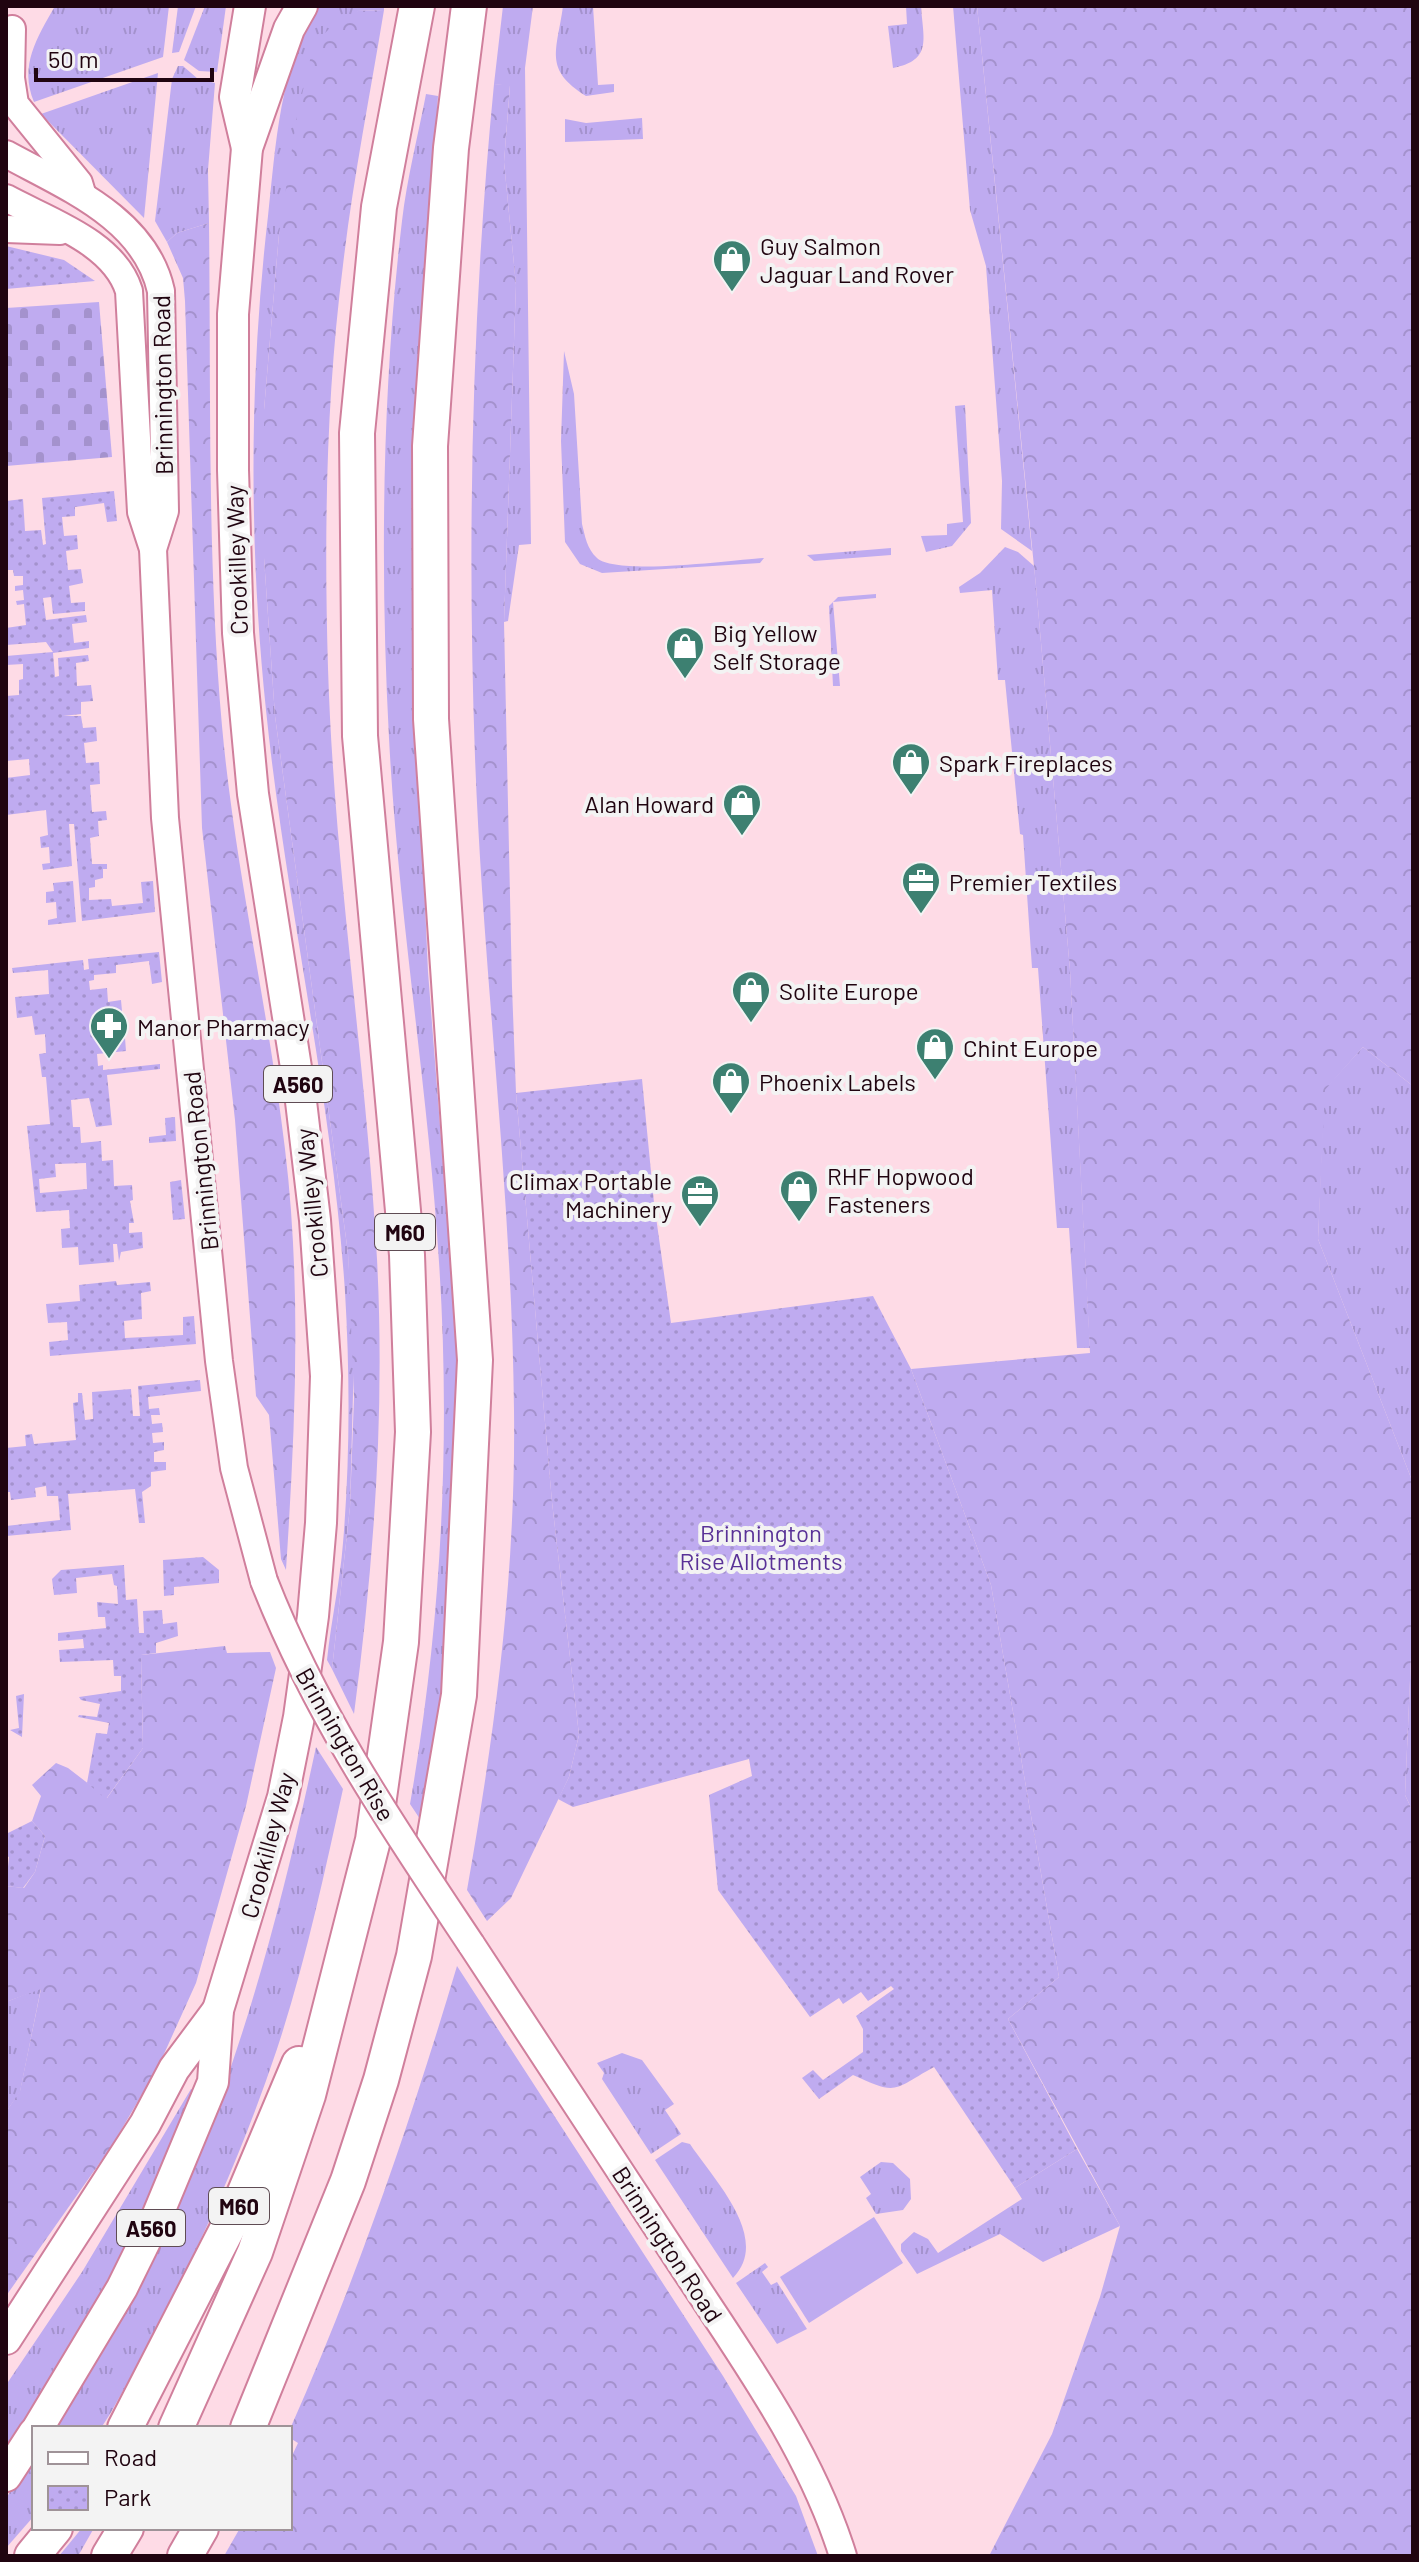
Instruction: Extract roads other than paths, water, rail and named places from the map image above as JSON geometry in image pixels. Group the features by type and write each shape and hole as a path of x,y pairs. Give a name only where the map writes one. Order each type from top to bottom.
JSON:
{"highway":[{"name":"M60","path":"177,2426 255,2252 308,2095 373,1840 401,1642 413,1432 407,1255 360,736 357,433 379,207 417,6"},
{"name":"M60","path":"249,2426 348,2181 381,2080 414,1956 459,1695 475,1360 431,719 430,446 451,148 469,6"},
{"name":"M60","path":"126,2426 240,2204 275,2114 340,1978"},
{"path":"32,2556 53,2530"},
{"path":"109,2556 125,2530"},
{"path":"185,2556 200,2530"}],"main road":[{"name":"Crookilley Way","path":"247,148 235,97 250,6"},
{"name":"Crookilley Way","path":"39,2426 122,2288 181,2161 213,2082 218,2010 283,1797 299,1717 321,1523 326,1376 313,1204 253,794 238,633 233,470 233,314 247,148 289,29 302,6"},
{"name":"Crookilley Way","path":"6,2339 145,2124 174,2069 218,2010"},
{"path":"6,2476 32,2436"}],"street":[{"path":"14,24 11,78 15,104 79,183 83,197"},
{"name":"Brinnington Road","path":"6,154 83,197 122,224 152,258 161,291 165,511 153,549"},
{"name":"Brinnington Road","path":"6,198 108,257 129,291 141,512 153,549 165,818 219,1361 234,1468 249,1531"},
{"path":"6,229 68,232"},
{"name":"Brinnington Rise","path":"249,1531 264,1581 292,1651 328,1722 471,1944"},
{"name":"Brinnington Road","path":"471,1944 730,2339 802,2455 831,2519 843,2556"}],"place":[{"name":"Guy Salmon Jaguar Land Rover","path":"732,293"},
{"name":"Big Yellow Self Storage","path":"685,680"},
{"name":"Spark Fireplaces","path":"911,796"},
{"name":"Alan Howard","path":"742,837"},
{"name":"Premier Textiles","path":"921,915"},
{"name":"Solite Europe","path":"751,1024"},
{"name":"Manor Pharmacy","path":"109,1060"},
{"name":"Chint Europe","path":"935,1081"},
{"name":"Phoenix Labels","path":"731,1115"},
{"name":"RHF Hopwood Fasteners","path":"799,1223"},
{"name":"Climax Portable Machinery","path":"700,1228"}],"park label":[{"name":"Brinnington Rise Allotments","path":"761,1546"}]}
